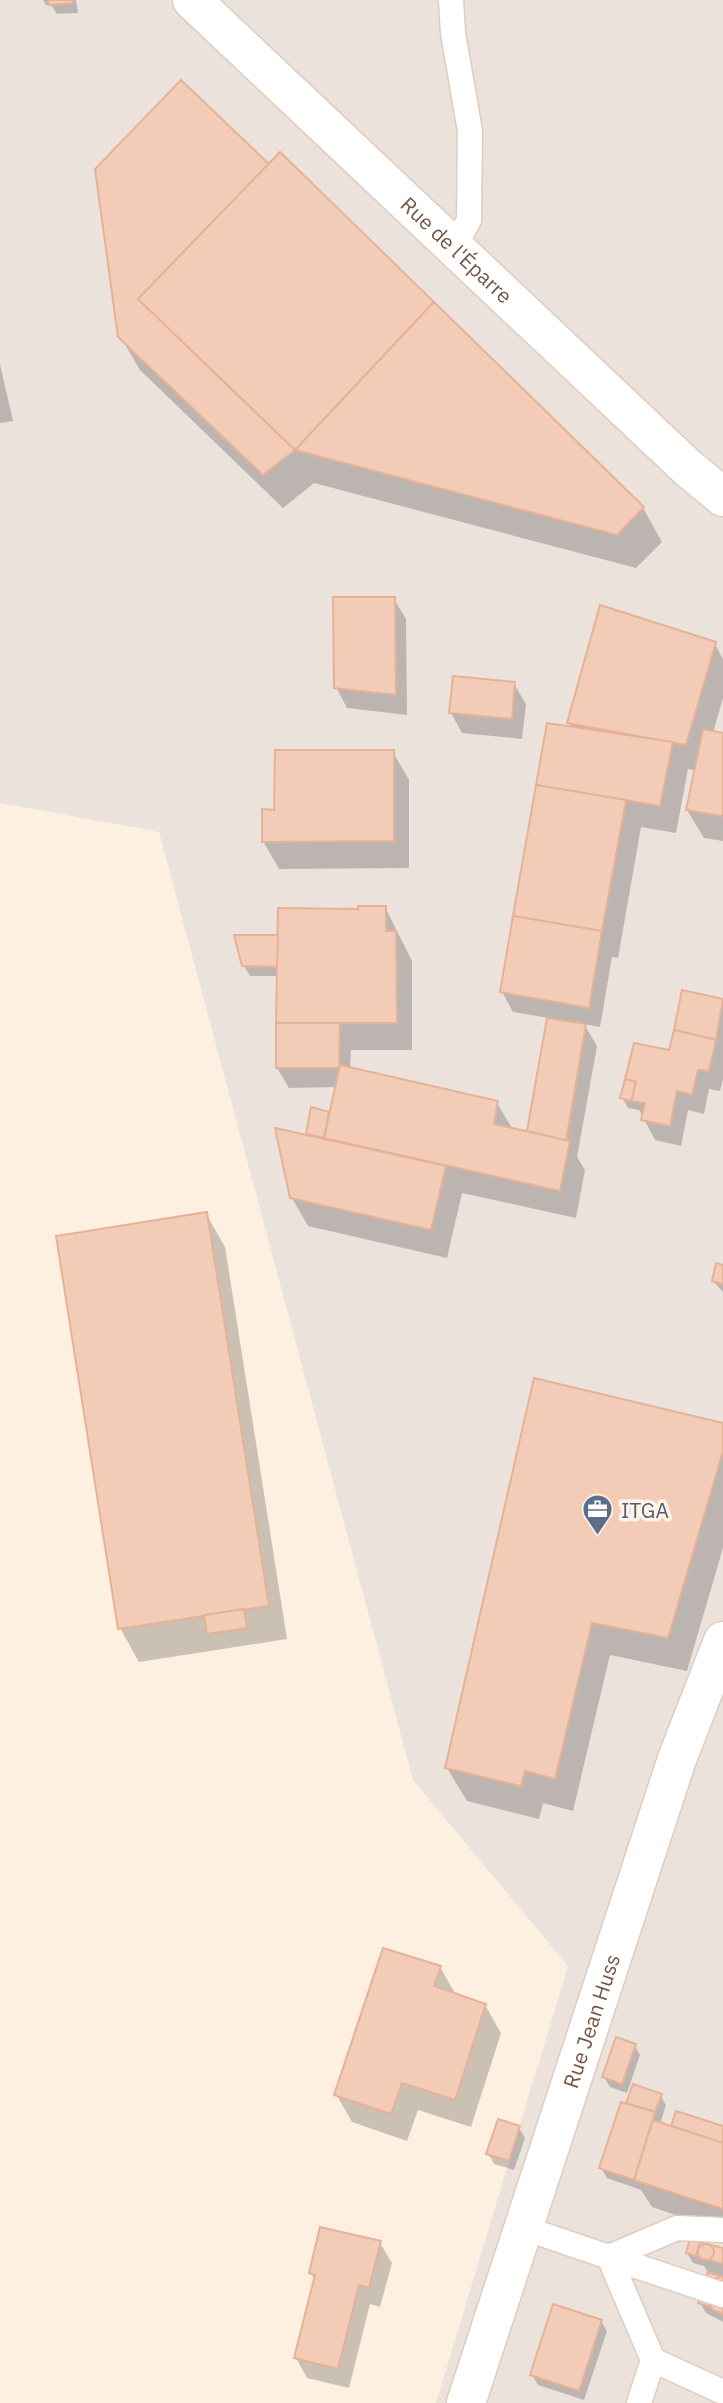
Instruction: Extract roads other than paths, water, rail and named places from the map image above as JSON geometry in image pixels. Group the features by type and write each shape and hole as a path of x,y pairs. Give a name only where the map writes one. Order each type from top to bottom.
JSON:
{"street":[{"name":"Rue de l'Éparre","path":"192,0 723,497"},
{"name":"Rue Jean Huss","path":"466,2403 677,1759 723,1641"}],"lane":[{"path":"452,0 453,33 470,131 469,220 454,247"},
{"path":"524,2228 723,2295"},
{"path":"609,2257 677,2228 723,2230"},
{"path":"609,2257 653,2360 639,2403"},
{"path":"653,2360 723,2392"}],"place":[{"name":"ITGA","path":"598,1537"}]}
